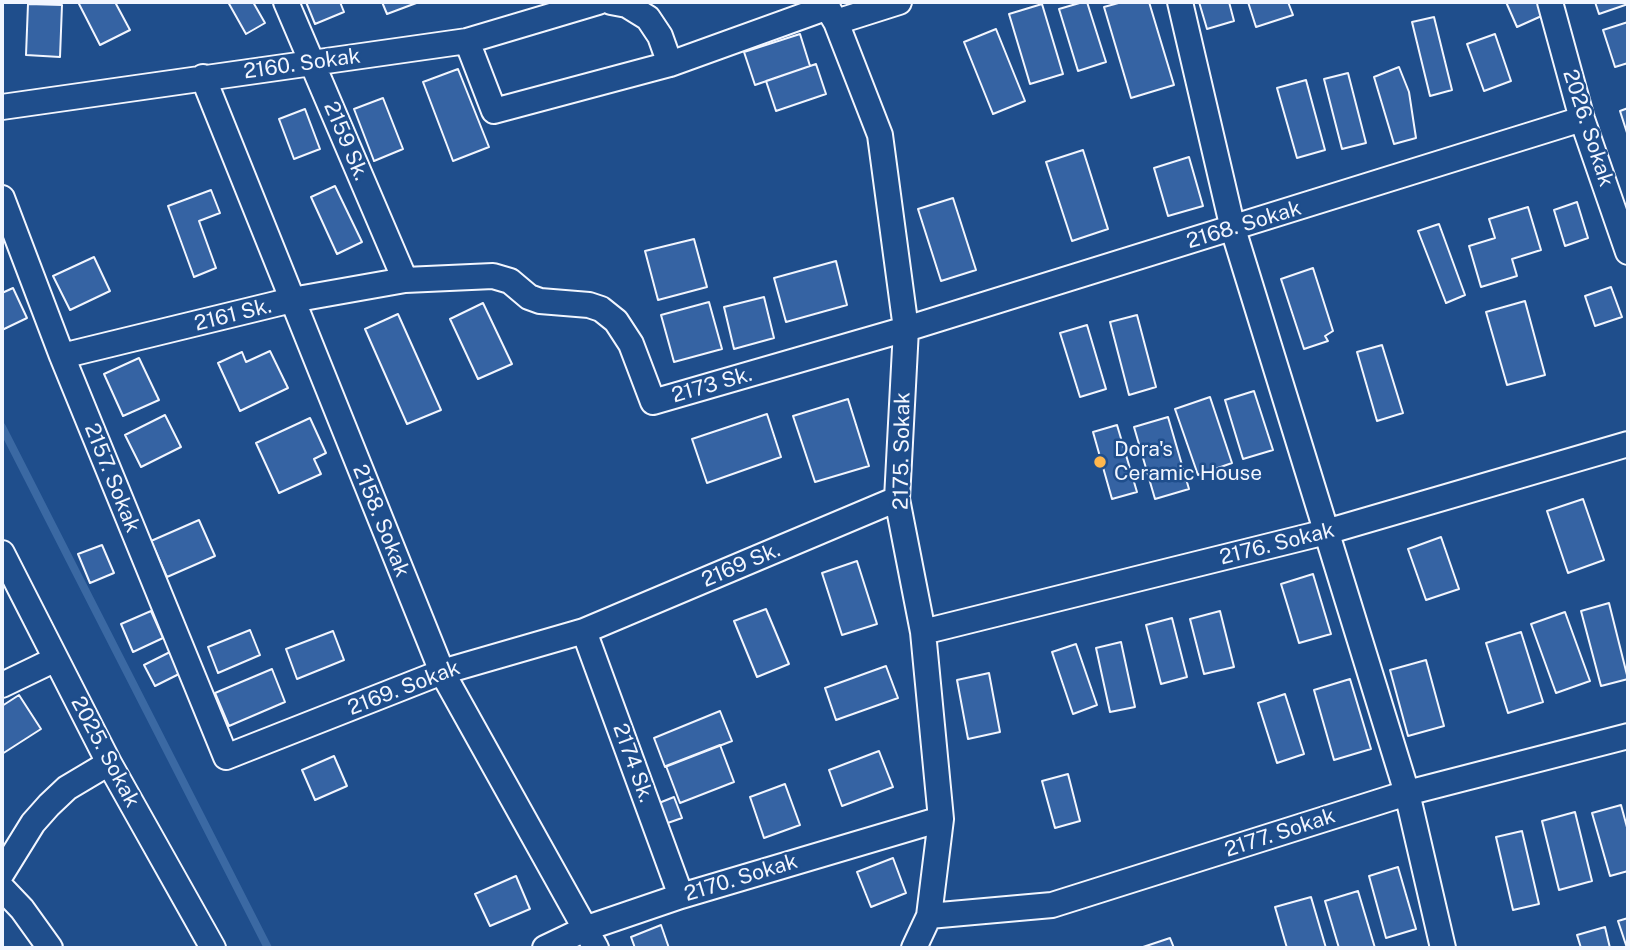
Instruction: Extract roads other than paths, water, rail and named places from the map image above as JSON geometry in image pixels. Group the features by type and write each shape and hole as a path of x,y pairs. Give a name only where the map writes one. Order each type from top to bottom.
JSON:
{"street":[{"name":"2159 Sk.","path":"286,2 405,280"},
{"name":"2160. Sokak","path":"2,107 467,41 598,2"},
{"path":"611,2 627,5 648,18 660,36 670,64"},
{"path":"467,41 494,111 670,64 829,10 899,2"},
{"path":"1180,2 1233,229 1407,793 1443,948"},
{"name":"2026. Sokak","path":"1550,2 1582,119 1626,239"},
{"name":"2175. Sokak","path":"829,10 880,135 906,329 897,499 923,632 941,819 929,916 914,948"},
{"name":"2158. Sokak","path":"203,77 442,672 591,938"},
{"name":"2168. Sokak","path":"906,329 1582,119"},
{"name":"2157. Sokak","path":"2,198 62,356 226,757"},
{"name":"2173 Sk.","path":"493,276 510,281 529,297 540,301 589,305 616,321 631,344 653,402 906,329"},
{"name":"2161 Sk.","path":"62,356 292,300 405,280 493,276"},
{"name":"2176. Sokak","path":"923,632 1326,532 1628,444"},
{"name":"2169 Sk.","path":"584,631 897,499"},
{"name":"2025. Sokak","path":"2,553 109,763 213,948"},
{"name":"2169. Sokak","path":"226,757 442,672 584,631"},
{"name":"2174 Sk.","path":"584,631 681,896"},
{"path":"2,685 56,659"},
{"name":"2177. Sokak","path":"929,916 1052,905 1407,793 1628,736"},
{"path":"2,873 33,823 49,805 77,781 109,763"},
{"name":"2170. Sokak","path":"545,948 591,938 681,896 941,819"},
{"path":"2,888 22,909 50,948"}],"waterway":[{"path":"2,427 268,948"}],"place":[{"name":"Dora's Ceramic House","path":"1100,462"}]}
